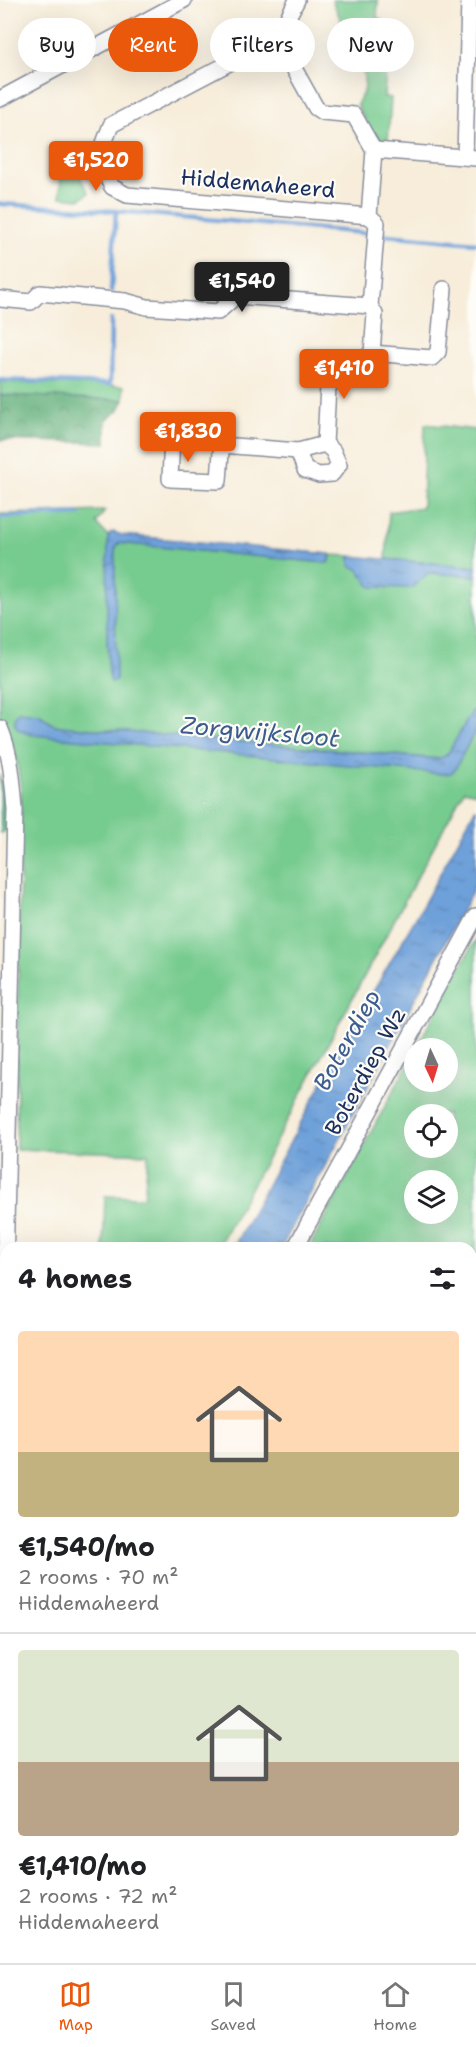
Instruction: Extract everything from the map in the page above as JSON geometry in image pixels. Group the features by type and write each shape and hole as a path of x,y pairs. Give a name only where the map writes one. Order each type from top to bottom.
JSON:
{"street":[{"path":"0,99 184,0"},
{"path":"287,18 297,0"},
{"path":"374,150 471,157 470,0"},
{"name":"Hiddemaheerd","path":"212,72 111,125 98,159 112,187 127,195 373,219"},
{"path":"295,72 316,108 322,112 354,115 374,150 375,244 370,306 375,314 372,353"},
{"path":"325,444 328,386 372,353 432,358 438,352 444,289"},
{"path":"0,299 31,302 40,293 126,300 147,307 218,312 236,296 370,306"},
{"path":"298,451 305,470 319,475 333,474 339,465 333,451 325,444"},
{"path":"221,445 298,451 325,444"},
{"path":"0,728 12,766 15,820 5,1242"},
{"name":"Boterdiep Wz","path":"298,1242 476,916"}],"green space":[{"path":"332,0 378,0 377,18 340,18"},
{"path":"363,72 386,72 384,97 391,98 388,142 382,142 373,135 357,105 365,88"},
{"path":"70,159 89,193 80,199 60,197 61,162"},
{"path":"0,382 124,386 124,400 0,395"},
{"path":"0,395 124,400 118,411 106,420 106,443 0,440"},
{"path":"425,424 476,430 476,567 386,559 389,512 422,507"},
{"path":"105,511 96,523 108,536 107,646 115,550 121,543 326,563 330,562 331,555 350,556 350,566 412,588 427,573 476,576 476,705 449,752 442,759 59,726 52,724 42,716 18,713 15,724 443,774 455,769 476,729 476,793 464,790 220,1242 103,1242 105,1196 144,1197 148,1154 16,1149 21,790 15,750 0,718 0,514"},
{"path":"0,775 6,831 1,833"},
{"path":"476,939 476,1242 312,1242 404,1071 404,1092 458,1092 458,1038 422,1038"}],"water":[{"path":"113,532 122,535 330,554 330,562 118,543 115,550 116,679 111,682 107,638 107,590 108,538"},
{"path":"350,556 476,567 476,576 428,573 412,588 371,587 358,569 350,566"},
{"path":"476,705 476,729 455,769 451,773 443,774 33,735 20,730 15,725 18,712 39,714 52,724 59,726 438,759 447,755"},
{"name":"Boterdiep","path":"476,807 476,885 284,1242 236,1242 343,1044 417,916"}],"waterway":[{"path":"0,204 116,211 476,243"},
{"path":"111,291 116,211"},
{"path":"0,380 110,384 111,320"},
{"path":"0,517 80,514"}],"water label":[{"name":"Zorgwijksloot","path":"260,732"}]}
